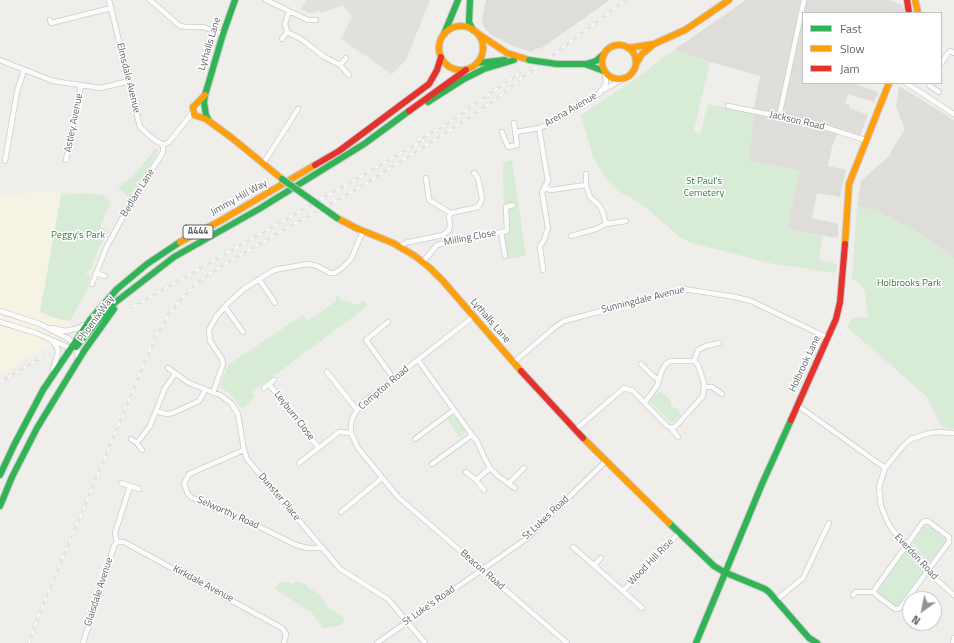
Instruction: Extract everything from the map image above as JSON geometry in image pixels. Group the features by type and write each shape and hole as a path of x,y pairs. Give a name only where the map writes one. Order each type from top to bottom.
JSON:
{"main road":[{"name":"Lythalls Lane","path":"210,122 206,115 205,96 223,34 236,0"},
{"path":"458,0 440,42 439,49 443,60 450,67 456,70 466,70 473,67 478,63 483,54 481,39 469,22 468,7 470,0"},
{"path":"585,64 598,68 613,78 623,79 632,74 642,54 654,44 685,30 729,0"},
{"path":"907,0 909,12"},
{"path":"915,0 918,12"},
{"path":"444,35 454,27 464,26 475,31 507,53 528,60"},
{"path":"628,48 654,44"},
{"path":"478,63 492,60 528,60 558,64 585,64 596,61 608,50 620,45 628,48 635,55 636,64"},
{"path":"605,53 602,64 605,72"},
{"name":"Jimmy Hill Way","path":"76,348 90,320 117,289 147,264 186,238 233,214 339,151 419,93 429,84 437,70 441,57"},
{"path":"400,119 478,72 492,66 514,60"},
{"name":"Jimmy Hill Way","path":"0,475 43,390 108,308 133,287 174,257 317,174 364,144 466,70"},
{"name":"Holbrook Lane","path":"696,643 724,572 797,404 836,319 840,302 848,187 865,140 889,84"},
{"path":"195,104 199,103 205,109 203,115 196,114 193,107 195,104 205,96"},
{"name":"Lythalls Lane","path":"196,114 239,143 282,179 337,218 400,247 423,262 440,277 513,363 575,430 680,533 712,563 724,572 765,589 809,638 817,643"},
{"name":"Phoenix Way","path":"0,506 33,435 76,364 76,348"}],"street":[{"name":"Elmsdale Avenue","path":"109,0 140,127 152,138 163,145"},
{"path":"150,0 180,26 186,28 203,28 223,34"},
{"path":"266,0 308,20 316,20"},
{"path":"779,117 804,0"},
{"path":"51,23 111,8"},
{"path":"289,11 285,24 287,32 301,39 323,56 340,65 349,75"},
{"path":"282,39 287,32"},
{"path":"942,62 948,52 951,51 954,53"},
{"path":"340,65 346,58"},
{"path":"0,60 53,81 101,88 129,81"},
{"path":"5,161 18,92 24,70"},
{"name":"Arena Avenue","path":"516,132 539,128 557,120 599,94 606,83 605,72"},
{"name":"Arena Avenue","path":"602,90 623,79"},
{"path":"908,84 954,114"},
{"path":"930,84 930,86 939,92"},
{"name":"Astley Avenue","path":"66,160 81,85"},
{"name":"Jackson Road","path":"728,106 812,123 865,140"},
{"path":"263,164 298,109"},
{"name":"Bedlam Lane","path":"92,284 107,246 128,208 164,152 163,145 169,142 186,119 196,114"},
{"path":"502,132 508,147 518,145 514,123"},
{"name":"Arena Avenue","path":"539,128 548,181 542,192 548,228 544,240 540,246 543,270"},
{"path":"450,214 475,209 480,205 482,198 478,178 474,173"},
{"path":"586,174 586,185 590,197 600,206 606,224"},
{"path":"426,178 429,200 450,214"},
{"path":"544,188 551,190 586,185"},
{"path":"501,232 507,231 506,207 513,205"},
{"path":"400,247 405,243 443,235 450,227 450,214"},
{"path":"571,236 606,224 626,221"},
{"path":"213,393 223,364 222,359 210,341 209,330 225,307 245,288 274,270 308,264 317,266 331,274 335,273 351,259 363,231"},
{"name":"Milling Close","path":"423,262 437,245 501,232 505,256"},
{"path":"96,273 105,276"},
{"path":"259,279 275,303"},
{"name":"Sunningdale Avenue","path":"513,363 564,321 674,290 686,288 751,301 828,338"},
{"path":"225,307 243,332"},
{"path":"0,311 26,318 46,327 76,348"},
{"name":"Compton Road","path":"351,433 351,424 357,410 364,402 473,317"},
{"path":"46,327 66,331 79,328 90,320"},
{"path":"0,322 19,327 76,348"},
{"path":"388,322 366,340 394,379"},
{"path":"43,390 58,356 57,347 52,340"},
{"path":"694,361 698,350 718,343"},
{"path":"418,360 477,441 490,468 498,476 515,488"},
{"path":"645,402 654,392 666,364 671,361 694,361 698,365 704,387 703,396 675,427 671,428"},
{"path":"641,364 659,380"},
{"name":"Dunster Place","path":"168,368 189,383 227,399 238,414 247,459 340,569 388,599 426,643"},
{"path":"327,372 357,410"},
{"path":"137,442 147,432 165,388 176,374"},
{"name":"Leyburn Close","path":"264,388 274,380"},
{"name":"Leyburn Close","path":"269,384 318,447"},
{"path":"704,387 712,387 722,394"},
{"path":"575,430 624,388 633,391 667,426 671,428 678,437"},
{"path":"156,410 166,414 173,413 199,401 205,390"},
{"path":"797,404 885,468"},
{"path":"415,439 454,410"},
{"name":"Leyburn Close","path":"299,463 339,432 351,433"},
{"name":"Everdon Road","path":"954,433 930,432 911,439 903,446 885,468 879,487 881,506 886,519 894,532 921,559 938,581 954,595"},
{"path":"341,512 382,478 358,448 351,433"},
{"path":"432,464 472,435"},
{"path":"131,439 137,442 142,450"},
{"name":"Selworthy Road","path":"244,450 190,474 184,484 188,494 248,521 296,545 307,548 323,548"},
{"name":"St Lukes Road","path":"482,570 526,539 606,461"},
{"path":"476,480 490,468"},
{"path":"509,483 524,468"},
{"path":"466,472 476,480 484,490"},
{"name":"Beacon Road","path":"382,478 398,497 567,643"},
{"path":"121,483 139,488"},
{"name":"Glaisdale Avenue","path":"83,643 114,546 117,542 115,533 130,486"},
{"path":"853,596 856,592 874,592 888,604 898,609 949,542 949,537 929,522 923,522 874,592"},
{"path":"776,600 803,578 829,523"},
{"name":"Wood Hill Rise","path":"623,591 680,533"},
{"name":"Kirkdale Avenue","path":"117,542 124,542 282,628 286,632 284,643"},
{"name":"Wood Hill Rise","path":"573,547 642,608"},
{"path":"594,565 601,558"},
{"name":"St Luke's Road","path":"378,643 482,570"},
{"path":"953,643 954,638"}],"shaded area":[{"path":"306,0 430,0 406,60 392,74 341,39 352,17 343,5 322,13 318,10 315,13 310,13 301,9"},
{"path":"486,0 610,0 540,49 537,48 531,52 513,46 487,31 483,25 482,17"},
{"path":"746,0 889,0 902,5 905,12 802,12 802,84 855,84 878,92 874,102 848,94 845,104 850,105 849,108 868,115 859,138 838,132 832,147 828,166 846,170 840,197 817,193 812,218 838,224 838,238 787,230 799,171 749,161 754,107 760,76 674,50"},
{"path":"899,86 954,120 954,258 919,233 901,223 881,213 857,206 861,181 888,157 905,129 896,107"},
{"path":"58,191 61,195 40,312 62,320 70,321 71,324 64,337 0,375 0,195"}],"green space":[{"name":"St Paul's Cemetery","path":"674,50 710,62 694,130 700,135 709,104 754,114 749,161 800,170 787,230 823,236 819,260 837,264 836,273 774,264 691,243 681,238 638,202 618,191 606,179 594,159 581,115 634,80"},
{"path":"156,148 158,151 154,160 129,198 118,187 133,176"},
{"path":"512,160 526,256 508,259 504,229 503,163"},
{"name":"Peggy's Park","path":"80,193 103,195 111,202 100,226 108,231 99,247 92,267 86,274 90,276 87,290 70,321 55,318 40,312 61,195"},
{"name":"Holbrooks Park","path":"857,206 881,213 901,223 919,233 954,258 954,429 942,427 927,397 847,327 852,318 868,317 865,292 860,284 852,279"},
{"path":"336,294 342,301 344,300 358,305 363,300 368,306 256,389 252,393 255,397 242,409 230,394 220,387 228,365 303,315 308,321 336,301"},
{"path":"659,391 670,399 671,406 676,408 681,415 673,423 671,423 650,402"},
{"path":"450,416 457,418 465,428 465,433 460,438 447,419"},
{"path":"925,524 928,524 946,538 947,541 930,563 912,543"},
{"path":"906,550 925,571 910,591 902,591 902,601 896,607 877,593 877,590"},
{"path":"296,581 306,584 307,587 321,595 320,597 323,599 327,607 343,617 345,620 341,625 323,628 312,613 275,589 279,582 288,582 293,584"}],"railway":[{"path":"519,80 626,0"},
{"path":"418,140 447,124 521,72"},
{"path":"29,643 38,617 155,338 168,316 182,298 210,273 362,186 470,117 496,99 522,78"},
{"path":"133,307 424,140"},
{"path":"0,382 42,357"}],"traffic: fast":[{"path":"209,121 206,115 204,102 205,95 223,34 235,0"},
{"path":"444,34 458,0"},
{"path":"470,0 469,22 473,30"},
{"path":"586,64 596,61 604,54"},
{"path":"478,63 505,60"},
{"path":"428,102 464,79 484,69 514,60"},
{"path":"529,60 557,64"},
{"path":"557,64 585,64 604,71"},
{"path":"76,347 108,308 174,257 259,209 364,144 409,111"},
{"path":"282,179 337,218"},
{"path":"0,475 43,390 90,320 117,289 147,264 180,242"},
{"path":"0,506 12,477 37,428 84,351 114,309"},
{"path":"696,643 762,484 791,420"},
{"path":"669,523 714,566 769,592 809,638 817,643"}],"traffic: slow":[{"path":"628,48 654,44 685,30 729,0"},
{"path":"915,0 918,12"},
{"path":"461,26 473,30 479,36 483,48 479,60 473,66 461,70 449,66 443,60 439,48 443,36 449,30 461,26"},
{"path":"477,33 507,53 529,60"},
{"path":"616,45 622,45 626,46 633,52 636,62 635,69 629,76 622,79 616,79 612,78 605,72 602,65 602,59 603,55 609,48 616,45"},
{"path":"636,64 642,54 653,45"},
{"path":"845,244 849,184 889,84"},
{"path":"205,95 193,107 194,115 206,119 282,179"},
{"path":"180,242 220,221 315,165"},
{"path":"337,218 356,228 393,243 415,256 430,268 521,371"},
{"path":"583,438 669,523"}],"traffic: jam":[{"path":"907,0 909,12"},
{"path":"315,165 339,151 429,84 437,70 441,57"},
{"path":"409,111 466,70"},
{"path":"791,420 836,319 840,302 845,244"},
{"path":"521,371 583,438"}]}
